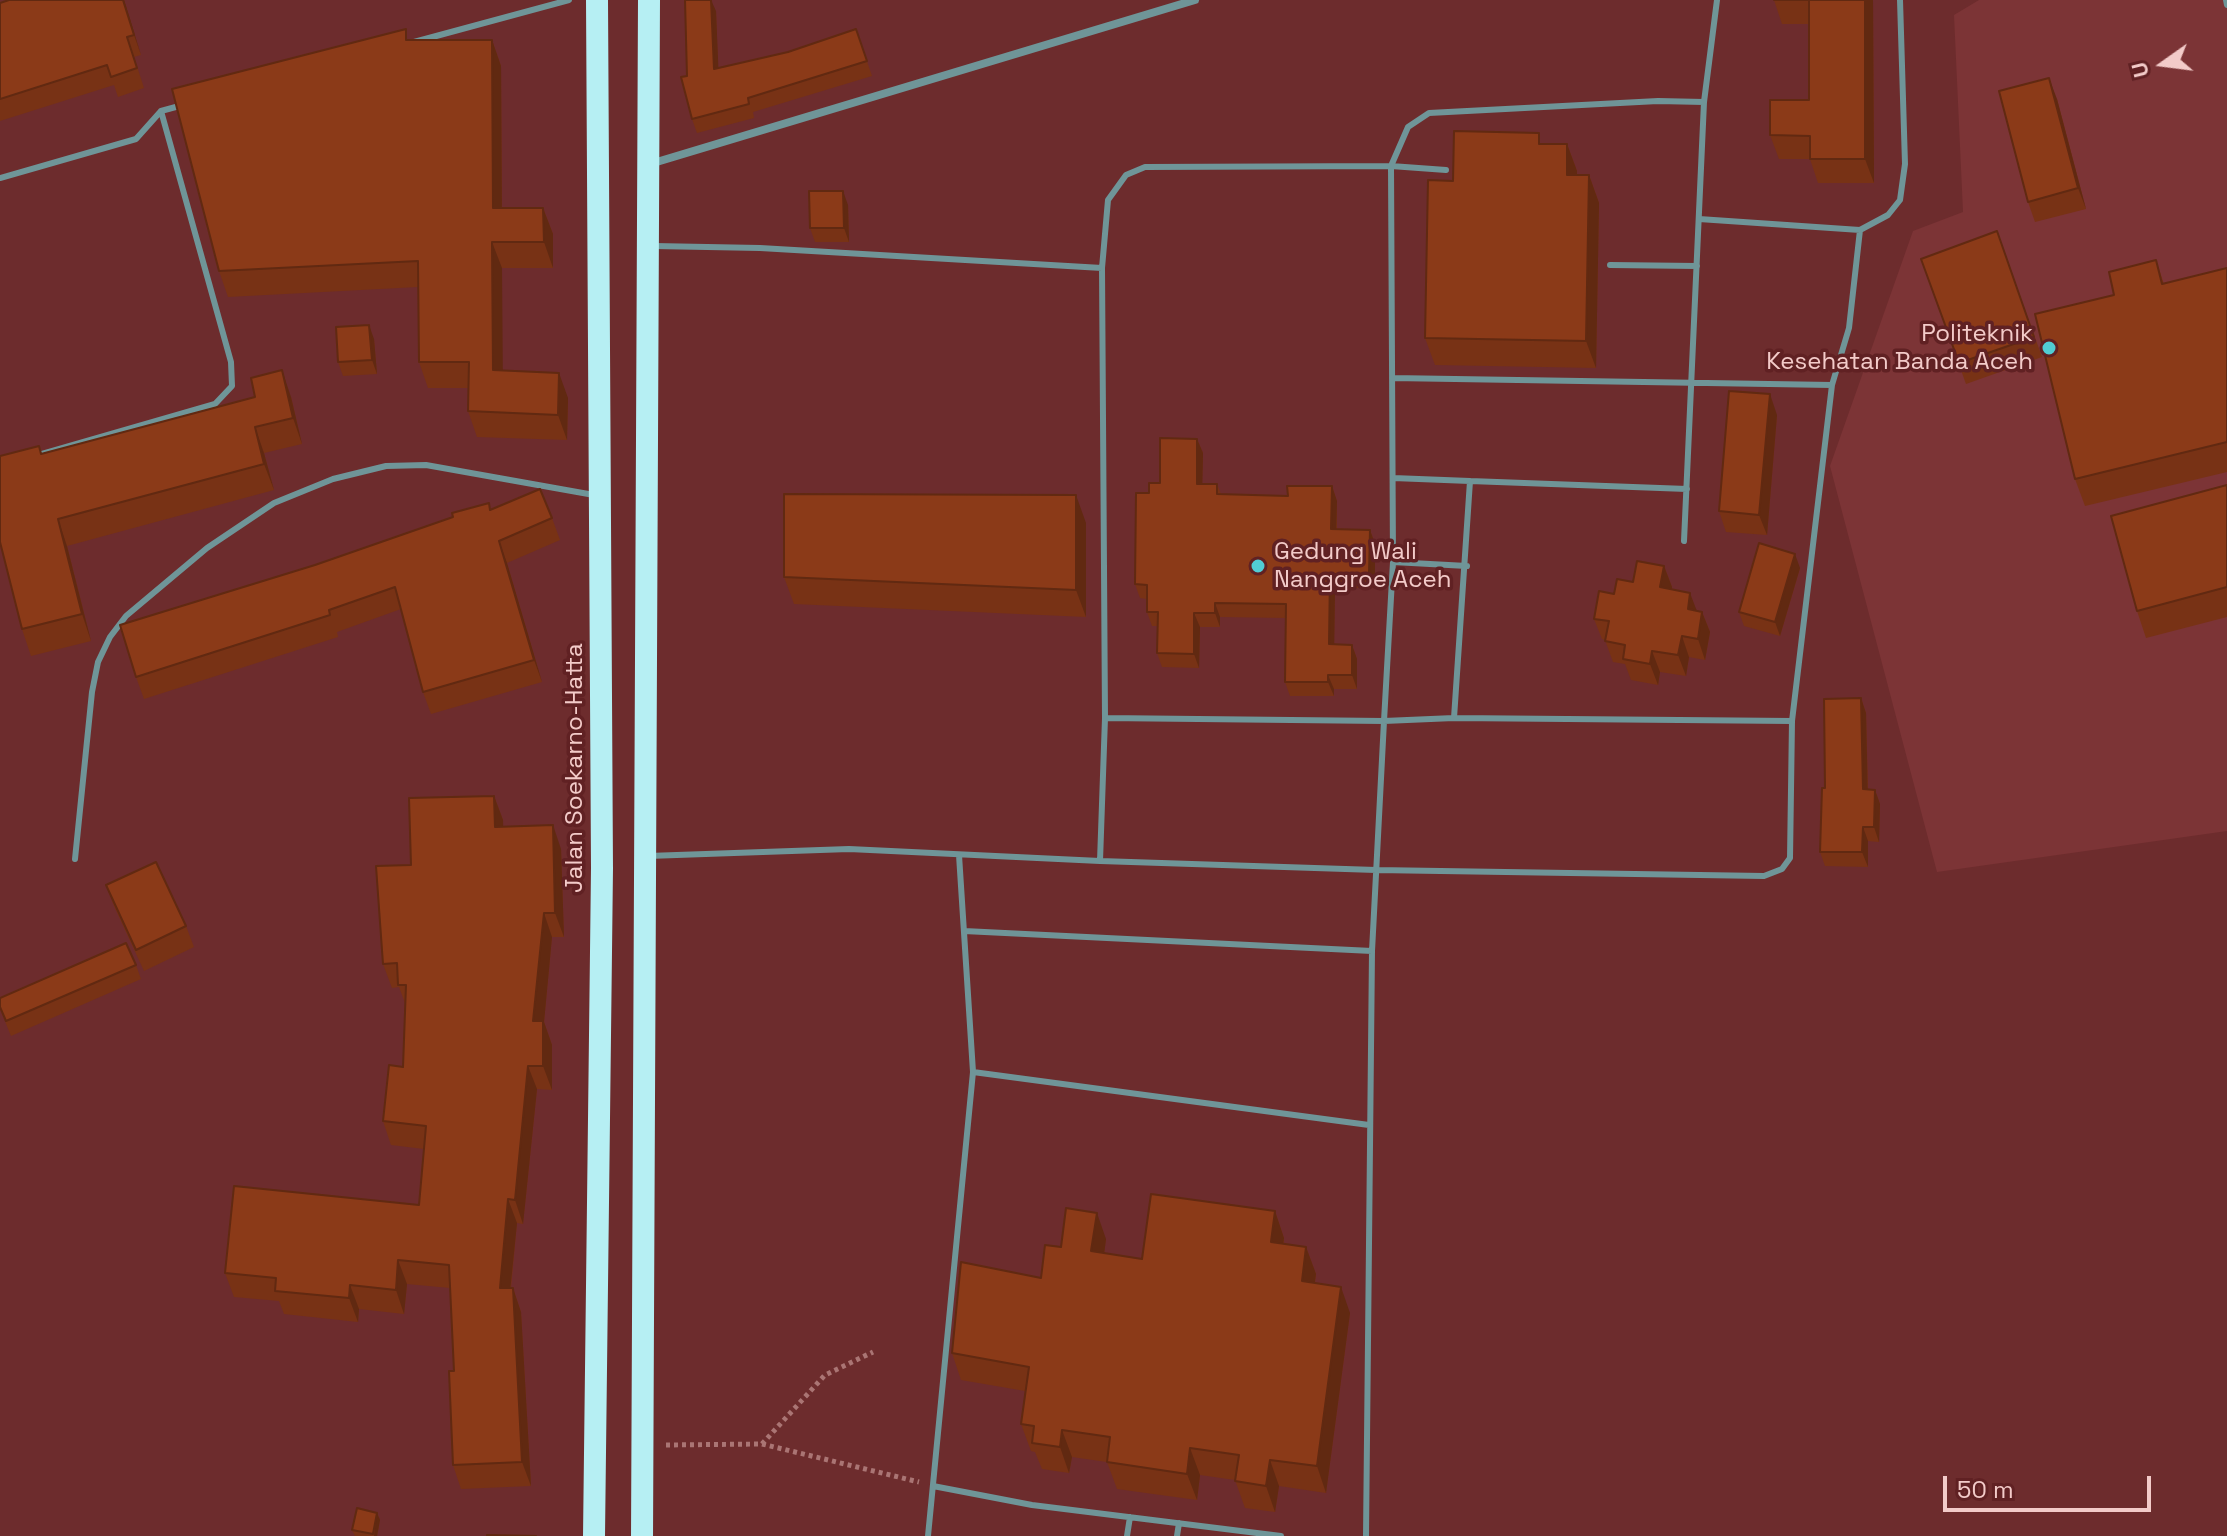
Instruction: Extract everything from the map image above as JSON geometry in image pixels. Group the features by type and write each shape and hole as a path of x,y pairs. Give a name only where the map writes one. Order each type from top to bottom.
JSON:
{"highway":[{"name":"Jalan Soekarno-Hatta","path":"594,1536 602,883 597,0"},
{"path":"642,1536 645,1445 649,0"}],"street":[{"path":"649,164 1195,0"}],"lane":[{"path":"403,45 569,0"},
{"path":"1684,541 1704,102 1717,0"},
{"path":"1699,219 1860,230 1888,215 1900,200 1905,164 1900,0"},
{"path":"1366,1536 1372,951 1393,562 1391,166 1408,127 1429,113 1658,101 1704,102"},
{"path":"0,178 136,139 161,111 191,103"},
{"path":"31,457 215,404 232,386 231,362 161,111"},
{"path":"1100,861 1105,718 1102,268 1108,200 1126,175 1145,167 1391,166 1446,170"},
{"path":"647,856 849,849 1376,870 1764,876 1782,869 1790,858 1792,721 1832,385 1849,328 1860,230"},
{"path":"648,246 760,248 1102,268"},
{"path":"1610,265 1697,266"},
{"path":"1392,378 1832,385"},
{"path":"75,859 92,692 98,662 110,637 126,616 207,548 274,503 333,479 386,466 426,465 600,496"},
{"path":"1393,478 1687,489"},
{"path":"1454,718 1467,566 1470,481"},
{"path":"1393,562 1467,566"},
{"path":"1105,718 1792,721"},
{"path":"928,1536 973,1072 959,855"},
{"path":"964,931 1372,951"},
{"path":"973,1072 1369,1125"},
{"path":"933,1486 1032,1505 1281,1536"},
{"path":"1127,1536 1130,1517"},
{"path":"1177,1536 1179,1523"}],"path":[{"path":"762,1444 825,1375 873,1352"},
{"path":"645,1445 762,1444 933,1486"}],"shaded area":[{"name":"Politeknik Kesehatan Banda Aceh","path":"1979,0 2227,0 2227,831 1937,872 1830,466 1913,231 1963,212 1954,15"}],"building":[{"path":"9,0 123,0 134,35 127,37 137,68 111,77 107,65 0,99 0,3"},
{"path":"685,0 711,0 714,69 788,52 856,29 867,61 748,98 749,104 692,119 681,77 687,76"},
{"path":"1809,0 1865,0 1865,159 1810,159 1810,136 1770,135 1770,100 1809,100"},
{"path":"406,29 406,40 492,40 493,208 543,208 544,242 492,242 493,370 559,373 558,415 468,411 469,362 419,362 418,261 219,271 172,89"},
{"path":"2049,78 2078,188 2028,202 1999,91"},
{"path":"1454,131 1539,133 1539,144 1567,144 1567,175 1589,175 1586,341 1425,338 1428,180 1453,181"},
{"path":"809,191 843,191 844,228 810,228"},
{"path":"1997,231 2034,337 1959,363 1921,259"},
{"path":"2156,260 2162,284 2227,268 2227,442 2075,479 2035,314 2114,295 2109,272"},
{"path":"369,325 372,360 338,362 336,327"},
{"path":"282,370 293,418 255,427 264,464 58,519 82,614 22,629 0,542 0,456 39,446 41,454 255,397 251,378"},
{"path":"1729,391 1770,394 1759,515 1719,511"},
{"name":"Gedung Wali Nanggroe Aceh","path":"1160,438 1197,439 1197,484 1217,484 1217,494 1288,496 1287,486 1332,486 1331,529 1370,530 1369,574 1330,574 1329,644 1352,645 1352,675 1328,675 1328,682 1285,682 1286,604 1215,603 1215,613 1194,613 1194,654 1157,653 1158,612 1147,612 1147,585 1135,584 1136,493 1149,493 1149,483 1160,483"},
{"path":"2227,485 2227,587 2137,611 2111,516"},
{"path":"540,489 552,518 499,541 534,660 423,692 395,587 329,610 330,615 136,677 120,625 315,565 453,517 452,513 489,503 490,510"},
{"path":"784,494 1076,495 1076,590 784,577"},
{"path":"1759,543 1795,554 1775,622 1739,612"},
{"path":"1637,561 1664,566 1660,587 1690,593 1688,609 1702,612 1698,639 1682,636 1678,655 1652,651 1650,664 1623,659 1625,645 1605,641 1609,621 1594,619 1599,591 1614,594 1617,579 1633,582"},
{"path":"1861,698 1863,789 1875,790 1874,827 1863,827 1862,852 1820,852 1822,788 1825,788 1824,699"},
{"path":"494,796 495,827 553,825 555,913 544,913 533,1021 543,1021 543,1066 528,1066 515,1200 508,1199 500,1288 513,1288 522,1462 453,1465 449,1371 454,1371 449,1265 398,1260 396,1290 350,1285 349,1298 275,1291 276,1278 225,1273 234,1186 419,1205 426,1126 383,1121 389,1065 403,1067 406,985 398,985 397,963 383,964 376,866 411,865 409,798"},
{"path":"156,862 186,926 136,950 106,885"},
{"path":"126,943 136,965 6,1021 0,998"},
{"path":"1151,1194 1275,1211 1271,1242 1306,1247 1302,1281 1341,1287 1317,1466 1270,1460 1266,1486 1235,1481 1239,1455 1190,1448 1187,1474 1107,1462 1110,1437 1062,1430 1060,1447 1032,1443 1034,1426 1021,1424 1029,1367 952,1353 961,1262 1041,1278 1045,1245 1061,1247 1066,1208 1097,1213 1091,1251 1142,1259"},
{"path":"357,1508 377,1513 373,1534 352,1530"}],"place":[{"name":"Politeknik Kesehatan Banda Aceh","path":"2049,348"},
{"name":"Gedung Wali Nanggroe Aceh","path":"1258,566"}]}
